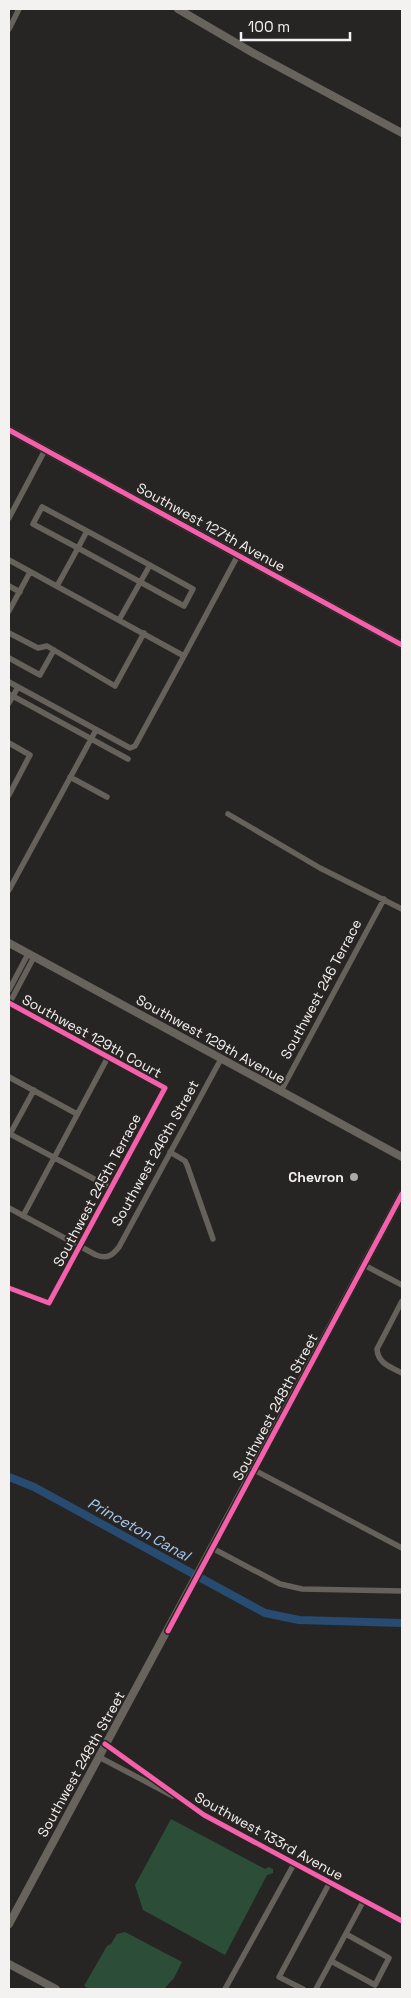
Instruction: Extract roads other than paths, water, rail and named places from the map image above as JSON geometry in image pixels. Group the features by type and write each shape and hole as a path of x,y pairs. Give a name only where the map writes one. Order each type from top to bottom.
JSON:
{"street":[{"path":"9,29 19,9"},
{"path":"178,9 255,54 402,132"},
{"name":"Southwest 127th Avenue","path":"9,430 402,645"},
{"path":"9,518 45,450"},
{"path":"42,507 193,589 184,606 78,548 33,524 42,507"},
{"path":"57,586 87,531"},
{"path":"9,682 130,748 135,746 238,555"},
{"path":"9,560 184,656"},
{"path":"119,620 150,565"},
{"path":"9,611 30,572"},
{"path":"9,586 20,592"},
{"path":"9,633 38,648 47,646 115,686 144,633"},
{"path":"9,658 40,675 54,650"},
{"path":"9,704 11,695 18,687"},
{"path":"11,695 128,759"},
{"path":"9,890 96,730"},
{"path":"9,743 30,755 9,794"},
{"path":"70,777 107,797"},
{"path":"228,814 320,868 402,909"},
{"name":"Southwest 246 Terrace","path":"280,1091 384,899"},
{"name":"Southwest 129th Avenue","path":"9,943 402,1157"},
{"path":"9,990 31,955"},
{"path":"9,1003 31,955"},
{"name":"Southwest 129th Court","path":"9,1003 165,1088"},
{"path":"23,1216 108,1057"},
{"name":"Southwest 246th Street","path":"80,1246 101,1256 108,1257 119,1246 221,1059"},
{"path":"9,1077 77,1114"},
{"name":"Southwest 245th Terrace","path":"9,1288 49,1303 165,1088"},
{"path":"34,1090 10,1134 111,1188"},
{"path":"170,1152 185,1160 213,1239"},
{"name":"Southwest 248th Street","path":"9,1924 402,1194"},
{"path":"9,1208 80,1246"},
{"path":"364,1265 402,1286"},
{"path":"402,1301 377,1349 378,1356 382,1362 402,1373"},
{"path":"254,1470 402,1548"},
{"path":"212,1548 288,1587 302,1589 402,1591"},
{"name":"Southwest 133rd Avenue","path":"106,1744 210,1819 402,1921"},
{"name":"Southwest 133rd Avenue","path":"99,1757 178,1797"},
{"path":"226,1989 294,1864"},
{"path":"303,1989 279,1976 330,1882"},
{"path":"316,1989 364,1900"},
{"path":"331,1961 375,1985 389,1958 346,1934"},
{"path":"9,1964 56,1989"}],"waterway":[{"name":"Princeton Canal","path":"9,1477 34,1487 265,1613 299,1620 402,1623"}],"place":[{"name":"Chevron","path":"354,1177"}]}
